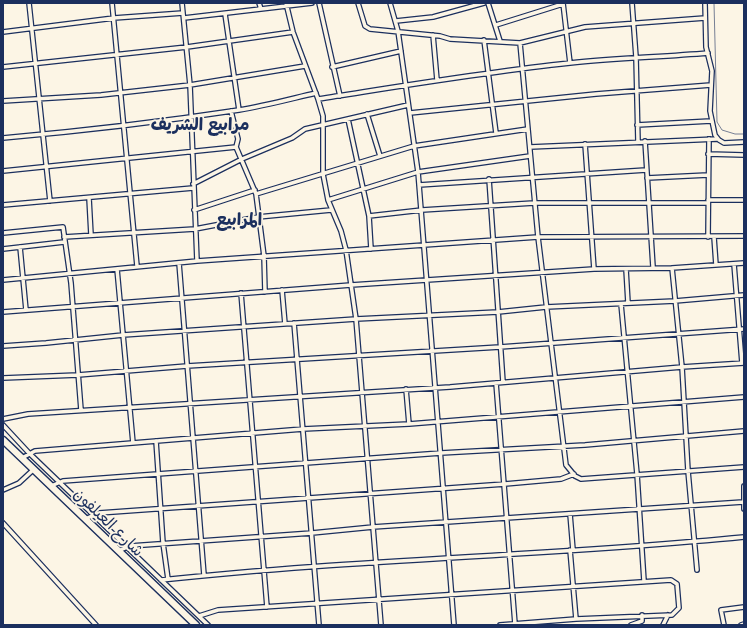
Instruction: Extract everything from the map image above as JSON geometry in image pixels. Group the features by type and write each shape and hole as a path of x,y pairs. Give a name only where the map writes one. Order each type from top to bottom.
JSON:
{"highway":[{"name":"شارع العيلفون","path":"3,440 196,625"}],"street":[{"path":"29,3 34,63 44,134 50,201"},
{"path":"112,3 129,195 137,266"},
{"path":"182,3 190,85 197,261"},
{"path":"259,3 261,10"},
{"path":"184,18 312,3"},
{"path":"319,3 332,68 340,96"},
{"path":"358,3 367,28 450,38 500,41 520,44 567,30 633,22 705,18"},
{"path":"390,3 398,31 422,210 434,351 442,489 453,594 454,625"},
{"path":"396,21 433,17 484,3"},
{"path":"488,3 500,41"},
{"path":"632,3 636,57 638,142"},
{"path":"705,3 706,47 712,71 710,104 711,121 717,139"},
{"path":"496,25 563,4 570,63"},
{"path":"286,5 293,32 323,116 323,174 331,210 341,231 346,250 356,319 371,494 380,625"},
{"path":"3,32 114,18 183,13"},
{"path":"225,14 239,110"},
{"path":"3,67 229,42 293,32"},
{"path":"433,35 437,80"},
{"path":"484,40 491,105 496,133"},
{"path":"520,44 533,176 534,204 562,446 566,465 581,479 744,467"},
{"path":"332,68 401,51"},
{"path":"318,99 488,72 636,57 708,53"},
{"path":"3,101 101,95 190,85 305,66"},
{"path":"410,113 526,101 711,85"},
{"path":"3,138 191,118 239,110 316,93"},
{"path":"3,205 129,195 193,186 242,159 292,138 305,129 408,105"},
{"path":"231,111 238,139 236,147 255,192 264,256 266,292"},
{"path":"367,114 380,156"},
{"path":"348,119 362,190 369,216 371,249"},
{"path":"637,125 711,121"},
{"path":"194,210 323,174 414,146 528,129"},
{"path":"530,147 708,139 717,139 724,143 744,142"},
{"path":"708,139 708,237"},
{"path":"645,141 653,267"},
{"path":"585,144 590,236 594,269"},
{"path":"3,171 126,160 236,147"},
{"path":"708,154 744,155"},
{"path":"328,200 418,172 530,156"},
{"path":"419,185 533,176 587,175 646,170"},
{"path":"648,178 708,175"},
{"path":"489,179 492,240 503,382"},
{"path":"89,198 91,235"},
{"path":"369,216 422,210 534,204 648,204 744,200"},
{"path":"64,237 195,229 258,217 331,210"},
{"path":"3,233 61,226 64,237 72,307 81,410"},
{"path":"3,280 197,261 538,237 744,236"},
{"path":"714,237 716,265"},
{"path":"3,249 64,242"},
{"path":"20,247 26,310"},
{"path":"179,263 204,575"},
{"path":"3,312 495,275 594,269 653,267 672,268 744,263"},
{"path":"3,419 28,414 189,402 406,390 743,363 742,329 734,264"},
{"path":"672,268 682,367 690,506 697,570"},
{"path":"117,269 126,370 131,407 133,443"},
{"path":"626,269 628,303"},
{"path":"282,290 285,324"},
{"path":"242,293 267,607"},
{"path":"3,346 124,335 245,328 294,323 498,312 546,307 675,301 744,295"},
{"path":"621,304 632,406 644,581"},
{"path":"294,323 302,396 303,429 310,498 319,625"},
{"path":"3,378 298,358 359,356 500,347 550,342 742,329"},
{"path":"496,383 515,624"},
{"path":"406,390 409,424"},
{"path":"22,458 35,451 193,437 365,425 409,424 744,397"},
{"path":"3,425 29,453 208,625"},
{"path":"51,486 59,482 158,474 368,460 441,453 634,441 744,431"},
{"path":"156,441 160,509 168,579"},
{"path":"3,490 19,483 33,470"},
{"path":"85,519 99,513 505,484 561,479 574,474"},
{"path":"744,486 744,508"},
{"path":"118,551 126,547 163,543 202,542 373,527 743,502"},
{"path":"570,514 576,619"},
{"path":"3,523 96,625"},
{"path":"161,580 264,570 642,546 744,537"},
{"path":"199,616 218,610 644,581 671,580 676,583 679,608 674,614 500,625"},
{"path":"724,625 721,610 744,607"},
{"path":"631,625 642,621 642,615"},
{"path":"663,625 668,615"}],"waterway":[{"path":"714,3 717,122 722,130 735,134 744,134"}],"district":[{"name":"مرابيع الشريف","path":"200,126"},
{"name":"المرابيع","path":"239,221"}]}
